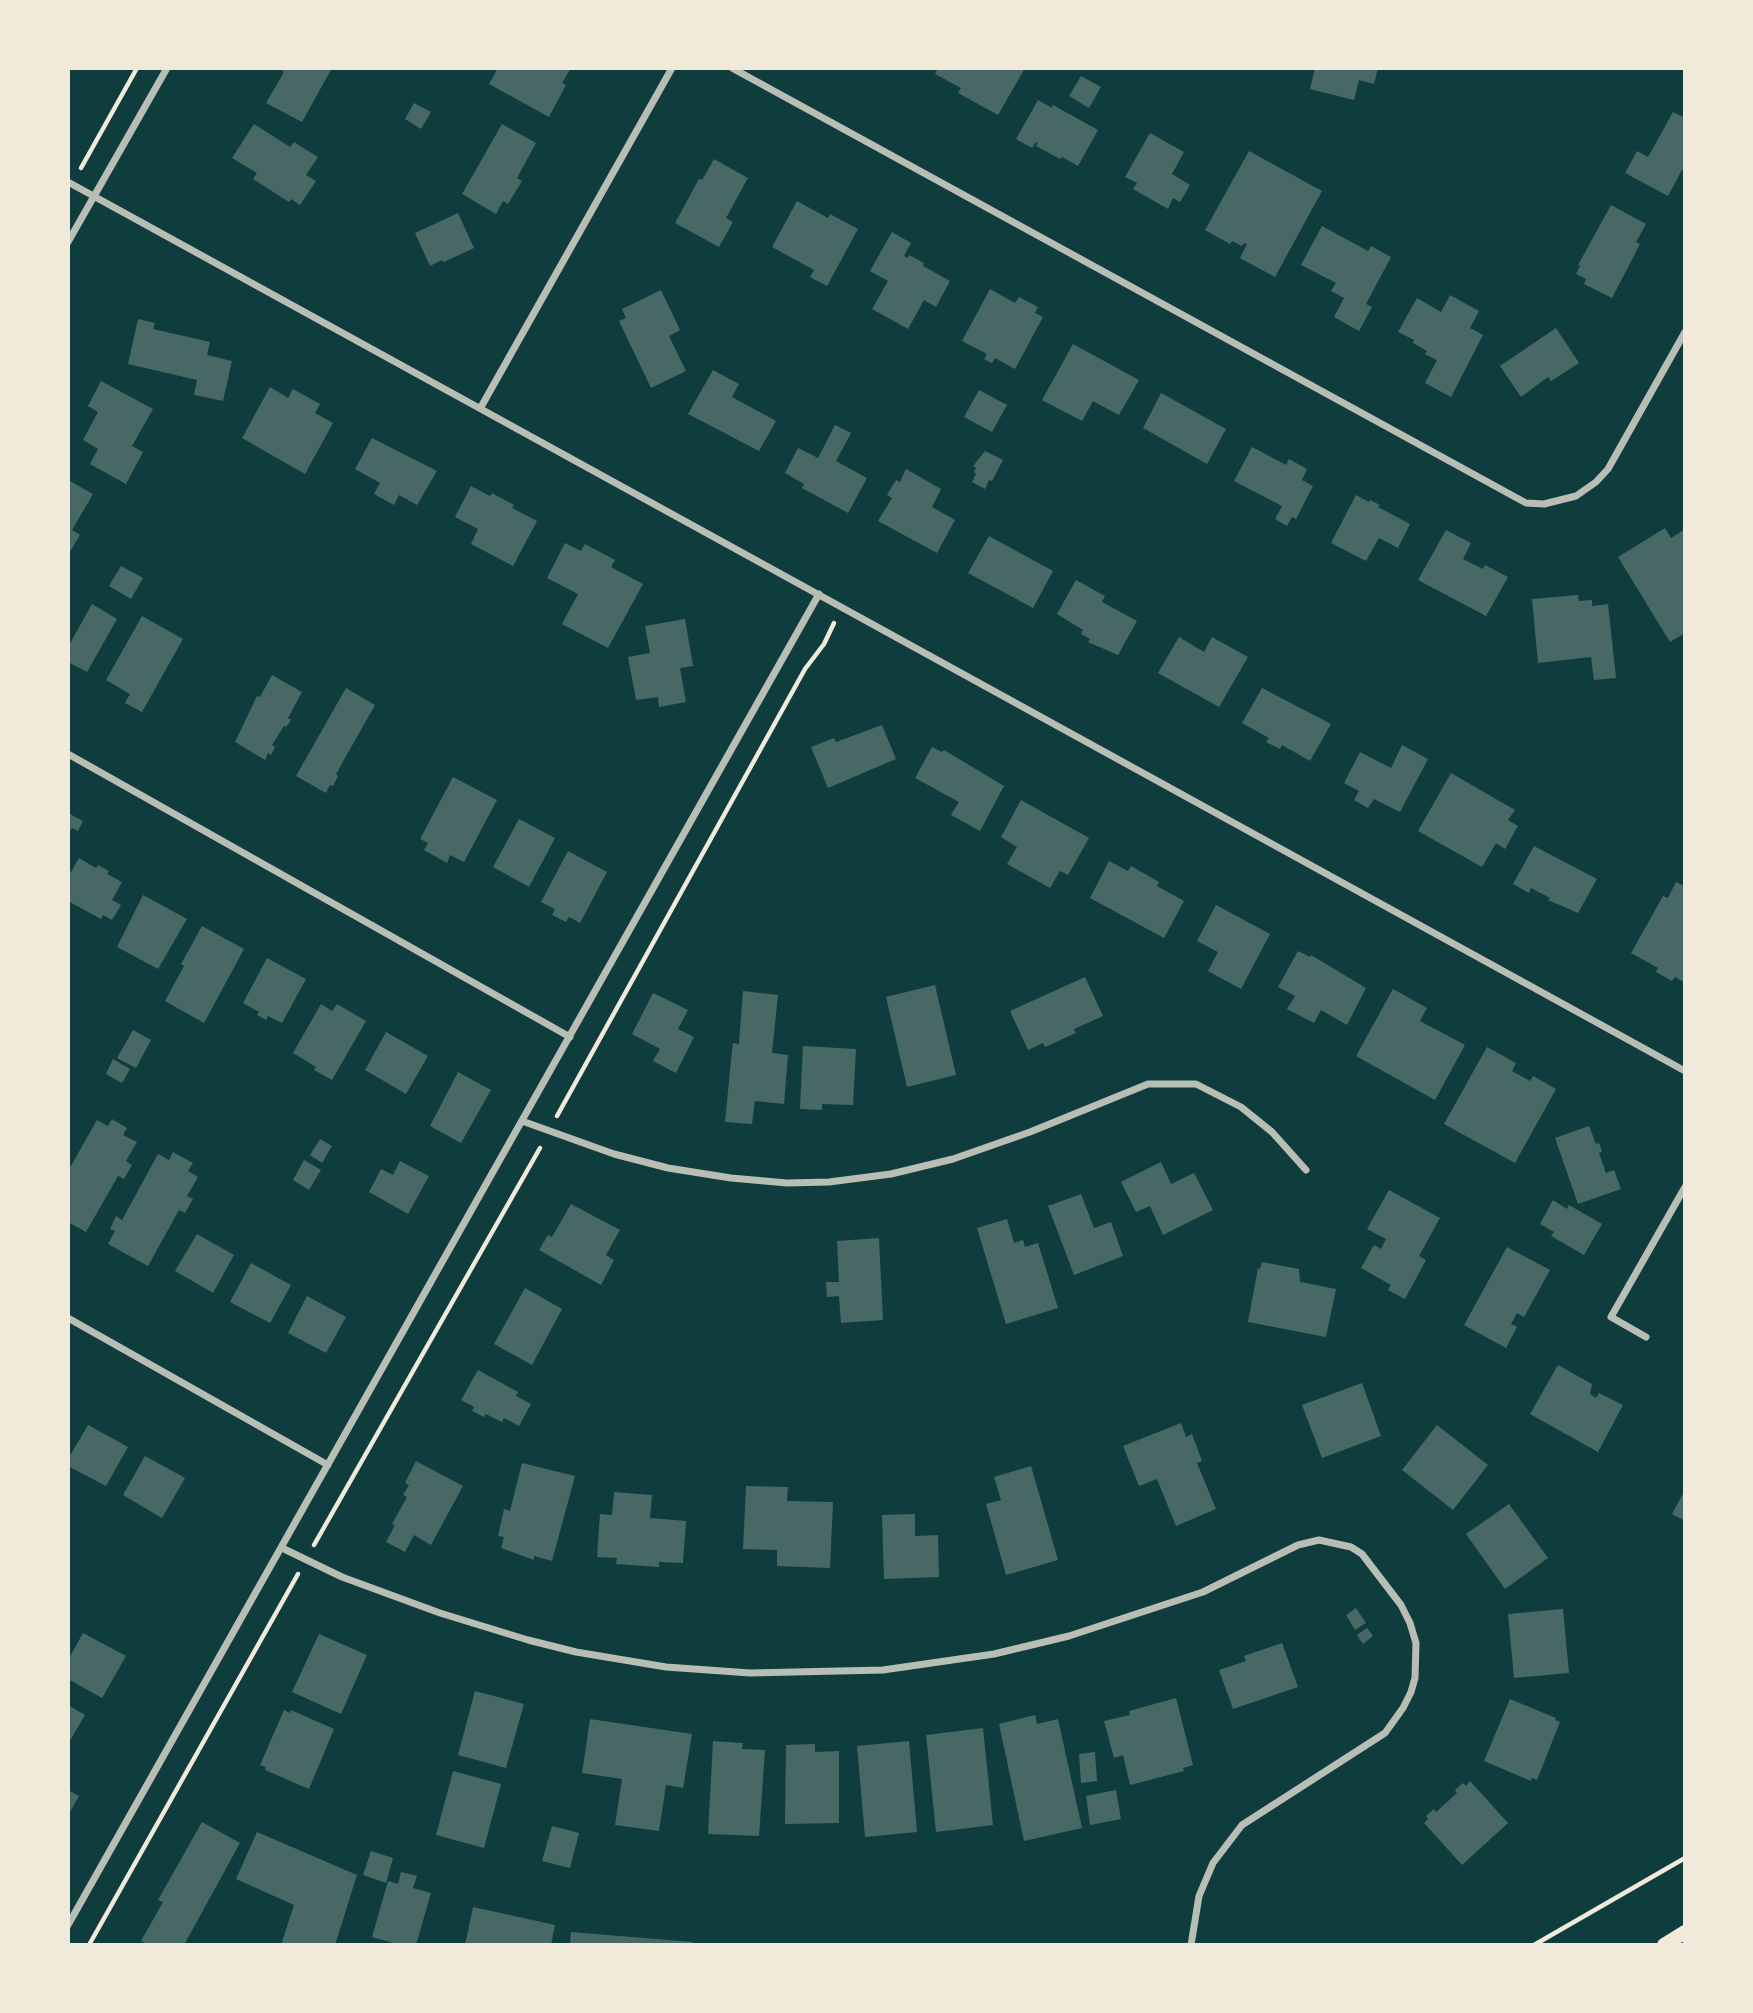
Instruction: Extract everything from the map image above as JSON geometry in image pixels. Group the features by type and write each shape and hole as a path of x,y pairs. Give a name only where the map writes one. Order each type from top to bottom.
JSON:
{"main road":[{"path":"1664,1945 1685,1933"}],"street":[{"path":"68,242 167,68"},
{"path":"481,407 672,68"},
{"path":"732,68 1526,503 1544,504 1576,496 1596,482 1608,468 1685,332"},
{"path":"70,183 1685,1071"},
{"path":"68,1925 819,594"},
{"path":"68,754 570,1037"},
{"path":"522,1121 614,1154 668,1168 787,1183 829,1182 891,1174 953,1159 1030,1132 1148,1084 1196,1084 1241,1107 1272,1132 1306,1170"},
{"path":"1646,1337 1611,1317 1685,1187"},
{"path":"68,1318 328,1465"},
{"path":"282,1549 342,1577 440,1613 576,1652 666,1667 750,1673 834,1673 939,1663 994,1654 1069,1636 1203,1592 1298,1545 1320,1540 1351,1547 1363,1555 1401,1605 1410,1623 1416,1643 1415,1678 1411,1692 1385,1732 1242,1825 1213,1863 1199,1896 1191,1945"}],"path":[{"path":"70,183 137,68"},
{"path":"89,1945 549,1131 798,681 824,644 841,606"},
{"path":"1534,1945 1685,1858"}],"building":[{"path":"279,68 332,68 302,122 266,103 284,72"},
{"path":"498,68 571,68 562,83 566,85 549,117 489,84"},
{"path":"938,68 1025,68 998,115 958,93 961,88 935,74"},
{"path":"1315,68 1378,68 1374,84 1359,80 1354,100 1310,89"},
{"path":"1081,76 1101,87 1089,108 1069,96"},
{"path":"1038,100 1052,108 1053,105 1098,130 1078,166 1036,146 1036,142 1032,148 1016,139"},
{"path":"414,103 431,112 421,129 405,119"},
{"path":"1673,112 1685,118 1685,171 1682,170 1668,196 1625,173 1637,151 1648,157"},
{"path":"254,124 290,147 294,142 318,157 306,175 316,181 300,205 291,199 289,202 253,179 257,173 232,158"},
{"path":"502,124 536,143 517,178 522,181 508,204 503,201 496,214 462,194"},
{"path":"1150,133 1184,152 1172,174 1190,185 1180,202 1173,198 1168,209 1133,189 1137,183 1125,177"},
{"path":"1249,151 1322,191 1275,277 1240,258 1247,244 1242,246 1232,241 1230,244 1205,230"},
{"path":"714,159 748,178 726,218 733,222 719,247 675,223 699,179 702,180"},
{"path":"797,201 828,218 830,214 858,229 827,286 810,277 814,270 772,247"},
{"path":"1611,205 1646,224 1636,242 1640,244 1612,298 1584,284 1586,279 1576,274 1580,266 1578,265"},
{"path":"458,213 474,248 430,266 415,233"},
{"path":"1322,226 1368,251 1371,246 1391,257 1366,304 1372,307 1359,331 1334,317 1344,298 1331,291 1336,283 1301,265"},
{"path":"892,232 911,243 904,256 908,258 909,255 924,263 923,266 950,281 936,307 924,300 908,329 872,309 888,281 870,271"},
{"path":"990,289 1015,303 1019,297 1038,307 1035,313 1043,317 1015,369 995,358 992,363 984,359 987,354 962,341"},
{"path":"661,290 680,330 669,336 686,371 651,388 619,321 626,318 622,309"},
{"path":"1450,295 1479,311 1470,328 1483,335 1451,397 1425,383 1437,360 1425,354 1427,351 1413,343 1414,340 1398,332 1417,298 1441,312"},
{"path":"138,319 155,323 153,329 210,342 207,355 232,361 223,401 194,395 197,380 128,364"},
{"path":"1556,328 1579,363 1551,381 1548,377 1521,397 1500,366"},
{"path":"1073,344 1139,380 1119,415 1093,401 1082,421 1042,400"},
{"path":"713,370 739,384 732,397 776,421 759,451 688,414"},
{"path":"101,381 153,409 132,446 143,452 126,484 90,464 98,449 83,440 98,412 88,406"},
{"path":"270,387 288,398 293,389 320,404 315,413 333,423 305,474 242,438"},
{"path":"979,390 1007,405 992,432 964,417"},
{"path":"1161,393 1226,429 1207,464 1143,428"},
{"path":"835,425 851,433 836,461 867,478 848,513 802,488 804,484 785,473 798,448 818,458"},
{"path":"372,438 437,471 417,505 399,495 394,505 374,494 380,483 355,469"},
{"path":"1252,447 1286,465 1289,459 1307,469 1302,480 1313,486 1296,519 1292,517 1287,526 1275,519 1282,506 1234,481"},
{"path":"985,451 1003,460 985,489 972,482 976,474 976,468 973,466"},
{"path":"906,469 941,489 932,507 955,520 937,553 878,521 892,498 887,495 896,480 900,482"},
{"path":"68,480 93,494 72,530 80,535 68,555"},
{"path":"471,486 490,496 492,493 514,505 512,508 537,521 513,566 471,544 478,529 455,517"},
{"path":"1356,495 1380,505 1378,507 1410,524 1398,548 1379,538 1366,561 1331,543"},
{"path":"1665,528 1671,538 1685,529 1685,633 1670,642 1618,557"},
{"path":"1446,530 1471,543 1463,559 1483,569 1485,565 1508,577 1486,616 1418,580"},
{"path":"989,536 1053,571 1033,608 968,573"},
{"path":"565,543 581,551 585,544 615,560 611,567 643,584 608,648 562,624 578,594 547,578"},
{"path":"121,566 143,578 131,599 109,586"},
{"path":"1076,580 1105,596 1102,602 1137,621 1118,655 1088,642 1090,639 1081,634 1083,630 1057,614"},
{"path":"1578,595 1579,601 1592,600 1592,606 1608,604 1616,678 1594,680 1591,657 1538,663 1532,599"},
{"path":"92,604 117,619 87,672 68,662 68,647"},
{"path":"142,616 183,639 142,712 125,703 130,694 106,680"},
{"path":"685,619 693,666 680,668 686,702 659,707 658,697 636,700 628,657 650,653 645,626"},
{"path":"1179,637 1204,652 1212,637 1248,657 1219,707 1158,673"},
{"path":"272,675 302,692 288,718 291,720 284,726 272,745 275,747 271,755 268,753 265,760 235,742 257,696 260,697"},
{"path":"346,688 375,705 336,774 338,776 333,786 330,785 326,793 296,776"},
{"path":"1262,688 1331,724 1310,761 1282,745 1280,749 1266,742 1269,738 1242,723"},
{"path":"882,725 896,759 828,788 811,747 834,738 836,742"},
{"path":"1402,745 1428,759 1400,812 1374,799 1368,808 1354,800 1359,791 1344,783 1360,752 1391,768"},
{"path":"932,747 942,752 944,750 1004,786 980,831 951,815 959,802 915,778"},
{"path":"1451,773 1515,810 1508,820 1518,826 1505,849 1496,843 1482,867 1418,831"},
{"path":"453,777 497,800 464,862 450,855 447,863 424,850 428,843 420,839"},
{"path":"1021,800 1089,838 1068,875 1060,871 1050,888 1007,864 1017,847 1001,837"},
{"path":"68,813 83,821 78,831 72,828 68,834"},
{"path":"519,819 555,838 529,887 493,867"},
{"path":"1534,846 1597,879 1578,913 1548,900 1550,898 1531,888 1529,893 1513,884"},
{"path":"568,851 607,872 580,923 569,917 566,922 552,915 555,909 541,902"},
{"path":"79,858 96,868 98,865 109,871 107,874 122,882 112,900 121,905 112,920 103,915 101,919 68,901 68,877"},
{"path":"1109,861 1128,871 1131,866 1159,882 1157,886 1184,901 1164,938 1090,898"},
{"path":"1676,882 1685,886 1685,983 1675,977 1672,981 1656,972 1658,968 1631,953 1663,896 1668,898"},
{"path":"143,895 187,919 158,969 117,947"},
{"path":"1216,905 1270,934 1241,989 1208,971 1218,952 1197,941"},
{"path":"202,926 244,949 204,1023 165,1001"},
{"path":"1298,951 1310,957 1311,955 1366,988 1347,1025 1321,1010 1314,1023 1287,1009 1295,996 1278,987"},
{"path":"267,958 306,979 282,1023 268,1016 266,1020 257,1015 259,1012 243,1003"},
{"path":"1085,977 1103,1016 1074,1029 1076,1033 1045,1047 1043,1043 1028,1050 1010,1011"},
{"path":"935,985 956,1075 907,1087 886,997"},
{"path":"1393,989 1427,1008 1420,1021 1465,1045 1435,1100 1356,1056"},
{"path":"743,991 778,995 772,1053 788,1055 784,1104 755,1101 752,1124 725,1122 733,1043 739,1044"},
{"path":"653,993 688,1010 678,1029 694,1037 676,1073 653,1061 660,1049 632,1034"},
{"path":"321,1004 332,1011 337,1004 366,1021 332,1080 293,1053"},
{"path":"133,1030 151,1040 136,1068 117,1058"},
{"path":"386,1032 428,1056 406,1094 365,1070"},
{"path":"803,1046 856,1049 853,1105 822,1104 822,1110 800,1109"},
{"path":"1487,1047 1516,1063 1512,1071 1530,1081 1533,1076 1556,1089 1515,1163 1444,1124"},
{"path":"113,1059 130,1069 122,1083 106,1074"},
{"path":"458,1072 491,1090 461,1143 430,1126"},
{"path":"112,1119 127,1128 123,1135 137,1142 126,1161 132,1165 124,1179 118,1176 86,1232 68,1222 68,1171 97,1120 108,1126"},
{"path":"1589,1126 1602,1151 1599,1153 1606,1173 1614,1170 1621,1189 1578,1204 1555,1138"},
{"path":"320,1139 332,1146 322,1163 310,1155"},
{"path":"173,1152 193,1163 188,1171 198,1177 187,1196 193,1199 185,1213 179,1210 148,1266 108,1244 115,1231 110,1229 116,1216 122,1220 158,1154 169,1160"},
{"path":"304,1160 321,1170 309,1190 293,1180"},
{"path":"400,1161 429,1176 408,1214 369,1192 381,1169 393,1175"},
{"path":"1161,1162 1171,1184 1194,1173 1213,1210 1163,1235 1150,1206 1136,1212 1121,1182"},
{"path":"1389,1190 1440,1218 1419,1256 1426,1260 1405,1299 1388,1290 1391,1285 1361,1268 1374,1245 1381,1249 1386,1239 1367,1229"},
{"path":"1081,1194 1094,1228 1111,1222 1123,1256 1074,1275 1048,1206"},
{"path":"1553,1200 1567,1209 1569,1205 1602,1224 1584,1255 1551,1236 1554,1232 1540,1224"},
{"path":"571,1204 620,1230 606,1255 614,1260 601,1285 539,1250 548,1235 552,1237"},
{"path":"1007,1219 1014,1243 1023,1240 1025,1247 1038,1243 1058,1308 1006,1324 977,1228"},
{"path":"197,1234 234,1255 213,1293 175,1271"},
{"path":"879,1238 883,1320 841,1323 839,1296 827,1297 826,1282 839,1282 837,1241"},
{"path":"1507,1247 1550,1270 1524,1317 1517,1313 1511,1324 1517,1327 1506,1348 1464,1325"},
{"path":"1262,1262 1299,1269 1300,1282 1336,1289 1326,1337 1248,1322 1258,1268 1260,1269"},
{"path":"251,1263 291,1285 270,1323 230,1302"},
{"path":"525,1288 562,1309 532,1365 494,1344"},
{"path":"307,1296 346,1317 326,1353 288,1333"},
{"path":"1558,1365 1592,1384 1590,1394 1596,1398 1599,1393 1623,1405 1598,1452 1530,1414"},
{"path":"478,1370 518,1392 516,1396 531,1404 519,1426 504,1418 502,1422 486,1414 484,1417 472,1411 474,1407 461,1400"},
{"path":"1362,1383 1381,1436 1322,1458 1302,1405"},
{"path":"1181,1423 1186,1437 1192,1434 1202,1461 1197,1463 1216,1509 1176,1526 1157,1479 1139,1486 1123,1446"},
{"path":"88,1425 128,1447 106,1486 68,1466 68,1459"},
{"path":"1437,1425 1488,1465 1453,1510 1402,1470"},
{"path":"145,1456 185,1478 162,1518 123,1495"},
{"path":"416,1461 463,1486 431,1545 414,1535 405,1552 386,1542 395,1525 392,1524 407,1497 403,1495 409,1485 405,1483"},
{"path":"522,1463 575,1476 552,1561 534,1556 534,1560 501,1548 504,1537 498,1536 504,1509 510,1511"},
{"path":"1031,1466 1058,1560 1006,1575 986,1504 1001,1500 994,1477"},
{"path":"746,1486 788,1487 787,1501 833,1502 830,1568 777,1566 777,1550 743,1549"},
{"path":"1685,1490 1685,1521 1672,1514"},
{"path":"614,1492 652,1495 650,1518 686,1521 683,1563 659,1562 659,1567 616,1564 617,1558 597,1557 600,1514 612,1515"},
{"path":"1509,1504 1548,1558 1505,1589 1466,1534"},
{"path":"915,1514 915,1536 938,1535 939,1577 884,1579 882,1515"},
{"path":"1356,1608 1366,1623 1355,1630 1346,1615"},
{"path":"1563,1609 1569,1673 1514,1678 1508,1614"},
{"path":"1367,1628 1373,1636 1363,1644 1357,1635"},
{"path":"83,1633 126,1656 102,1698 68,1679 68,1660"},
{"path":"319,1634 367,1655 341,1714 292,1692"},
{"path":"1282,1643 1298,1687 1233,1709 1219,1670 1246,1661 1244,1656"},
{"path":"475,1691 524,1704 506,1768 458,1755"},
{"path":"1176,1698 1193,1765 1183,1768 1184,1771 1130,1785 1123,1755 1114,1758 1104,1721 1130,1715 1129,1711"},
{"path":"1510,1699 1560,1722 1537,1780 1532,1778 1531,1781 1484,1761"},
{"path":"68,1705 85,1715 68,1744"},
{"path":"284,1710 290,1713 291,1710 334,1729 309,1789 265,1770 266,1767 260,1765"},
{"path":"1035,1715 1037,1724 1058,1719 1082,1828 1024,1841 999,1724"},
{"path":"590,1719 692,1734 683,1788 666,1785 659,1831 615,1825 622,1779 582,1773"},
{"path":"983,1728 993,1825 936,1832 926,1735"},
{"path":"713,1741 743,1743 742,1749 765,1750 759,1836 708,1834"},
{"path":"909,1741 917,1832 865,1837 857,1746"},
{"path":"815,1744 815,1752 839,1751 839,1823 785,1824 786,1745"},
{"path":"1095,1752 1097,1781 1081,1783 1079,1754"},
{"path":"453,1771 501,1784 484,1848 436,1835"},
{"path":"1470,1781 1508,1823 1462,1865 1424,1823 1428,1819 1426,1816 1434,1809 1436,1812 1457,1793 1455,1790 1463,1783 1466,1786"},
{"path":"68,1790 79,1796 68,1815"},
{"path":"1116,1790 1121,1819 1090,1825 1086,1796"},
{"path":"202,1822 240,1843 184,1945 148,1945 141,1941 163,1902 158,1900"},
{"path":"552,1826 579,1833 570,1868 542,1861"},
{"path":"257,1832 357,1875 335,1945 281,1945 294,1905 236,1879"},
{"path":"371,1851 393,1858 386,1883 363,1875"},
{"path":"401,1872 417,1876 413,1888 431,1893 416,1945 401,1945 372,1937 388,1881 398,1884"},
{"path":"473,1907 555,1925 551,1945 465,1945"},
{"path":"571,1932 693,1942 693,1945 570,1945"}]}
